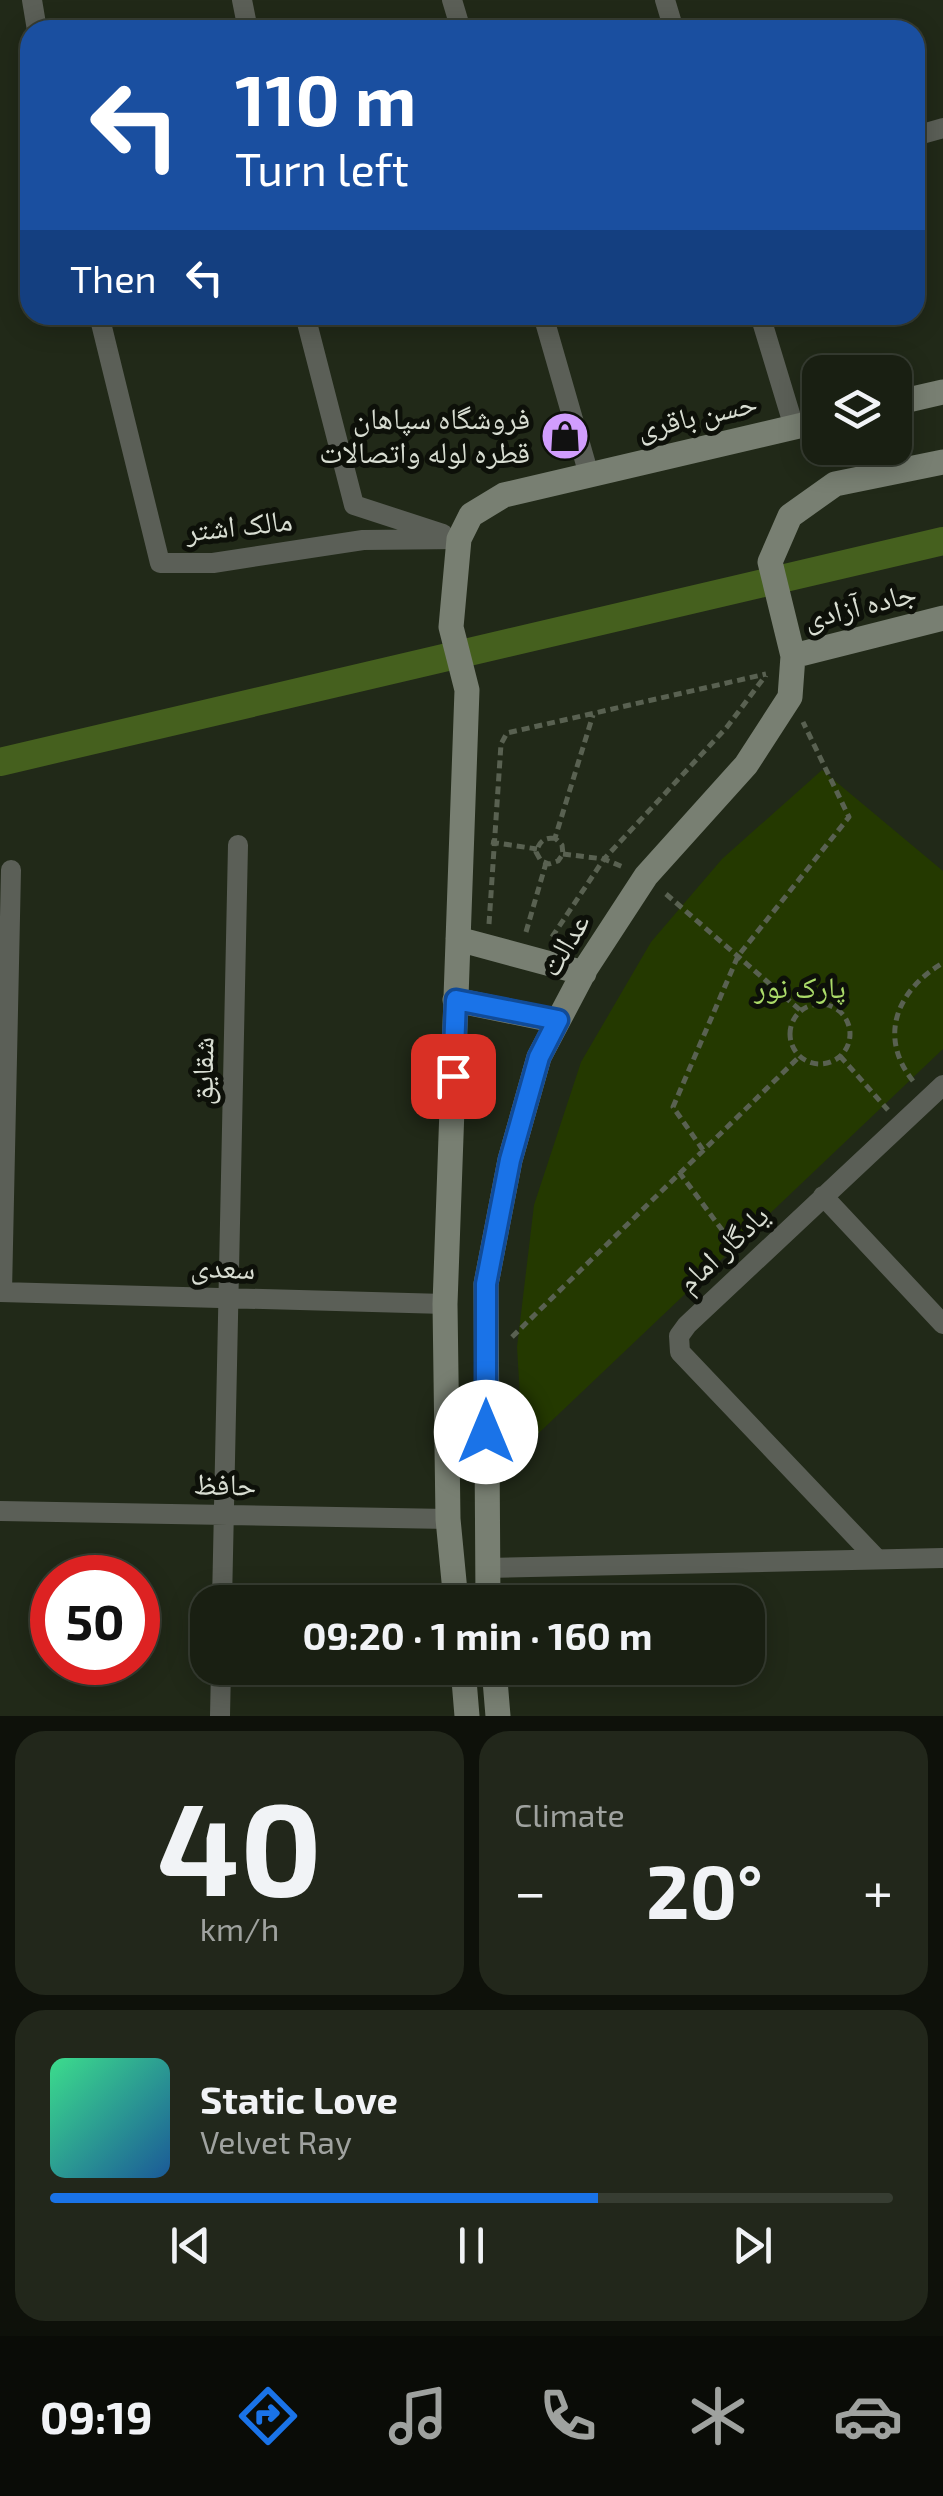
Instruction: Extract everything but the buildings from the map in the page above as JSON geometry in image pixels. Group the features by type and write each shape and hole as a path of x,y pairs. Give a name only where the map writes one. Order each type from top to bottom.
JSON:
{"main road":[{"path":"912,399 943,392"},
{"name":"حسن باقری","path":"459,539 471,515 504,495 802,425"},
{"name":"عدالت","path":"487,1585 486,1284 510,1160 539,1057 584,973 646,876 746,764 790,697 794,656 770,562 790,516 835,484 943,462"},
{"path":"454,1585 448,1519 445,1304 467,690 451,627 459,539"},
{"name":"جاده آزادی","path":"794,656 943,618"},
{"path":"458,939 584,973"},
{"path":"456,1000 558,1020"},
{"path":"464,1685 467,1716"},
{"path":"495,1685 498,1716"}],"street":[{"name":"مالک اشتر","path":"101,325 160,563 213,563 363,540 459,539"},
{"path":"308,325 354,504 459,539"},
{"path":"546,325 590,475"},
{"path":"763,325 794,427"},
{"name":"شقایق","path":"222,1585 238,845"},
{"path":"1,1292 11,870"},
{"name":"یادگار امام","path":"876,1558 680,1352 679,1336 937,1090"},
{"path":"823,1196 943,1324"},
{"name":"سعدی","path":"1,1292 445,1304"},
{"name":"حافظ","path":"0,1511 448,1519"},
{"path":"486,1568 943,1558"},
{"path":"220,1716 221,1685"}],"path":[{"path":"550,940 604,860 727,727 767,674 794,656"},
{"path":"488,930 501,744 507,733 767,674"},
{"path":"703,1150 673,1107 738,956 849,817 790,697"},
{"path":"555,838 594,713"},
{"path":"461,838 538,849"},
{"path":"555,838 562,844 563,854 558,862 541,861 539,843 555,838"},
{"path":"563,854 604,860 646,876 800,1010"},
{"path":"525,936 546,863"},
{"path":"937,1090 910,1078 898,1053 895,1026 902,1000 919,978 943,963"},
{"path":"816,1003 834,1006 847,1018 851,1035 846,1052 840,1056 832,1062 815,1064 799,1057 790,1042 791,1024 800,1010 816,1003"},
{"path":"840,1056 901,1124"},
{"path":"485,1364 799,1057"},
{"path":"679,1172 748,1267"}],"green space":[{"name":"پارک نور","path":"822,770 943,871 943,1049 523,1448 517,1347 534,1205 581,1062 651,942 722,859"}],"waterway":[{"path":"0,762 943,541"}],"place":[{"name":"فروشگاه سپاهان قطره لوله واتصالات","path":"565,436"}],"route":[{"path":"453,1076 456,1000 558,1020 539,1057 510,1160 486,1284 486,1432"}]}
